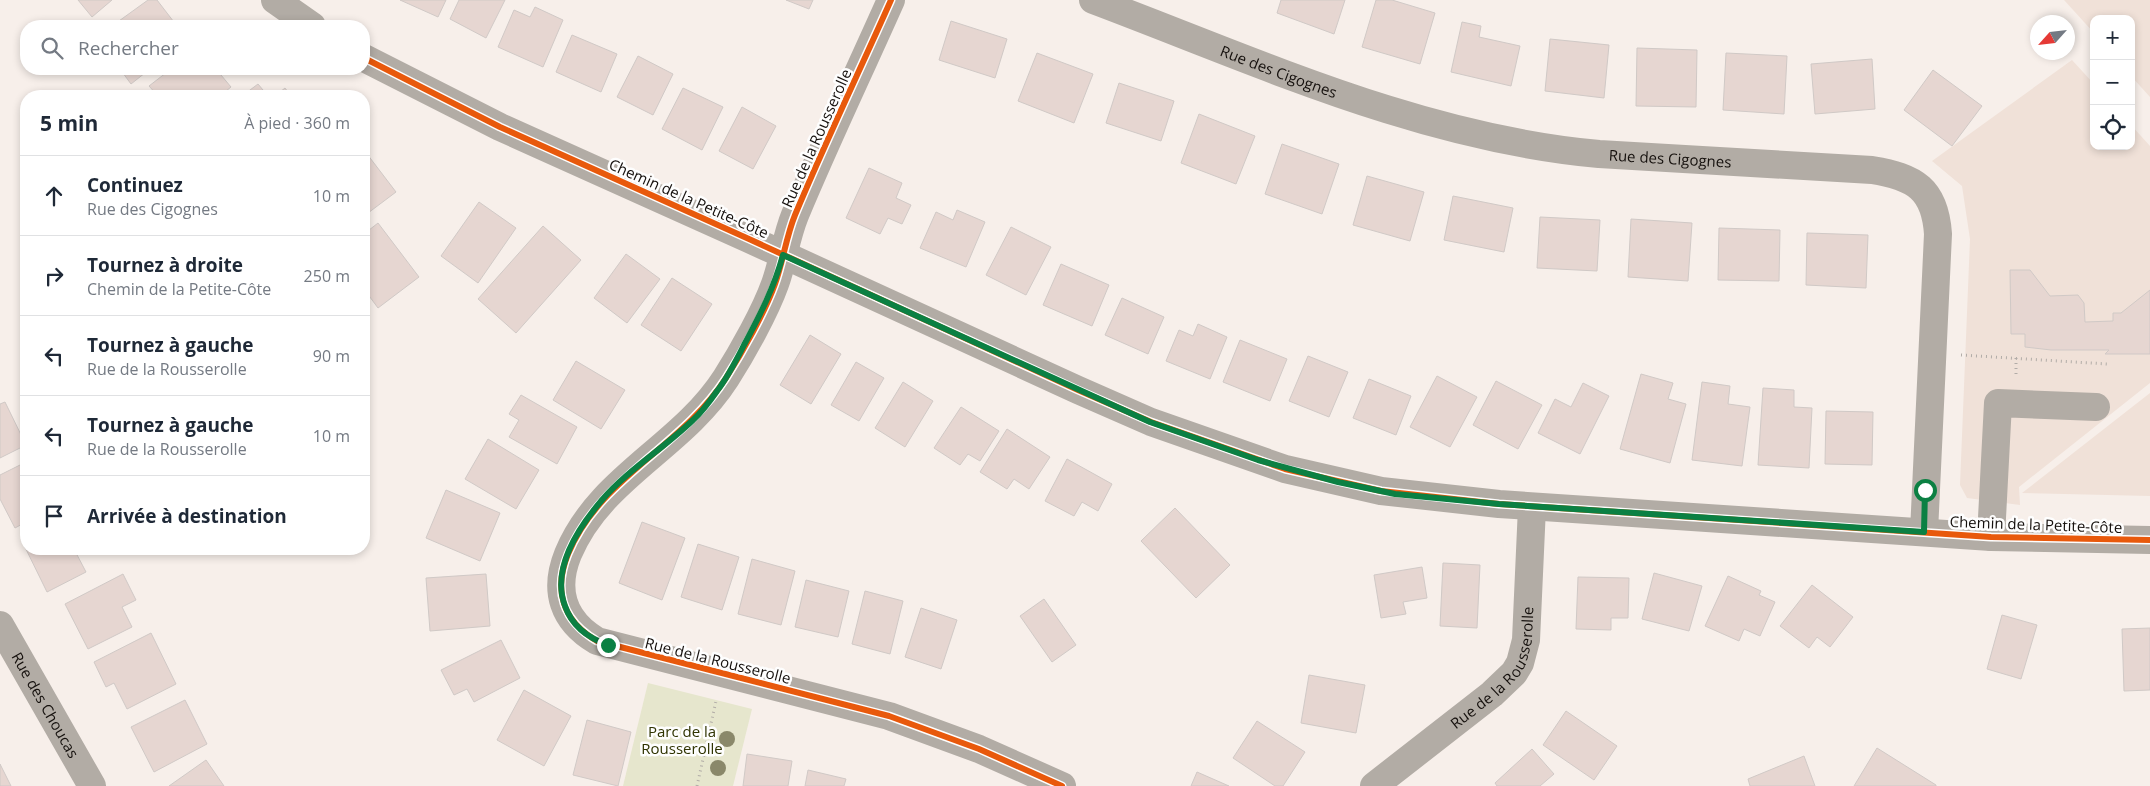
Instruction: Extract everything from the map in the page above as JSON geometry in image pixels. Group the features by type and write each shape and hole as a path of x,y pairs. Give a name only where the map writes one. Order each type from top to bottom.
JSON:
{"street":[{"path":"275,0 303,20"},
{"name":"Rue de la Rousserolle","path":"891,0 796,214 769,300 717,391 695,418 602,500 576,538 567,556 561,579 563,602 571,619 586,635 608,645 889,716 979,749 1062,786"},
{"name":"Rue des Cigognes","path":"1093,0 1383,110 1500,140 1566,151 1599,154 1872,170 1900,176 1911,182 1925,192 1933,204 1938,234 1924,532"},
{"name":"Chemin de la Petite-Côte","path":"370,61 500,127 1150,422 1285,469 1381,491 1532,507 1992,537 2150,540"},
{"path":"1992,537 1998,403 2096,407"},
{"name":"Rue de la Rousserolle","path":"1374,786 1506,682 1517,668 1526,640 1532,507"},
{"name":"Rue des Choucas","path":"0,625 92,786"}],"path":[{"path":"1956,354 2107,364"},
{"path":"697,786 717,698"}],"shaded area":[{"path":"2064,0 2150,0 2150,97 2135,80 2135,15 2090,15 2090,29"},
{"path":"2072,60 2090,80 2090,150 2135,150 2135,129 2150,146 2150,383 2019,487 2020,505 1967,498 1960,485 1970,239 1962,186 1932,161"},
{"path":"2150,393 2150,496 2022,493"}],"green space":[{"name":"Parc de la Rousserolle","path":"648,683 752,709 733,786 623,786"}],"building":[{"path":"78,0 112,0 92,17"},
{"path":"148,0 157,0 172,20 120,20"},
{"path":"400,0 446,0 438,17"},
{"path":"459,0 505,0 486,38 450,19"},
{"path":"786,0 813,0 809,9"},
{"path":"1281,0 1345,0 1334,34 1277,13"},
{"path":"1376,0 1392,0 1435,13 1420,64 1362,47"},
{"path":"535,7 563,20 543,67 498,47 514,10 530,17"},
{"path":"951,21 1007,39 995,78 939,60"},
{"path":"1462,22 1481,26 1479,37 1520,46 1511,86 1451,72"},
{"path":"572,35 617,54 601,92 556,72"},
{"path":"1550,39 1609,45 1604,98 1545,91"},
{"path":"1637,48 1697,50 1696,107 1636,106"},
{"path":"1037,53 1093,74 1074,123 1018,101"},
{"path":"1726,53 1787,56 1784,114 1723,110"},
{"path":"638,56 673,74 653,115 617,97"},
{"path":"1872,59 1875,109 1815,114 1811,64"},
{"path":"1933,70 1982,106 1952,146 1904,110"},
{"path":"124,75 142,75 131,84"},
{"path":"163,75 221,75 231,87 227,90 153,90 149,86"},
{"path":"1119,83 1174,101 1161,141 1106,123"},
{"path":"258,84 263,90 250,90"},
{"path":"683,88 723,107 702,150 662,129"},
{"path":"742,107 776,126 753,169 719,151"},
{"path":"1199,114 1255,136 1236,184 1181,163"},
{"path":"1282,144 1339,164 1322,214 1265,194"},
{"path":"370,158 396,192 370,212"},
{"path":"869,168 902,183 896,198 911,205 902,224 888,218 880,234 846,218"},
{"path":"1367,176 1424,192 1410,241 1353,225"},
{"path":"1453,196 1513,208 1504,252 1444,240"},
{"path":"479,202 516,228 478,283 441,256"},
{"path":"957,210 985,222 966,267 920,248 936,212 953,220"},
{"path":"1540,217 1600,220 1597,271 1537,268"},
{"path":"1631,219 1692,223 1688,281 1628,277"},
{"path":"378,223 419,277 378,308 370,297 370,229"},
{"path":"543,226 581,260 516,333 478,299"},
{"path":"1011,227 1051,247 1026,295 986,275"},
{"path":"1719,228 1780,230 1779,281 1718,280"},
{"path":"1807,233 1868,235 1866,288 1806,285"},
{"path":"626,254 660,279 627,323 594,298"},
{"path":"1061,264 1109,285 1092,326 1043,305"},
{"path":"2010,270 2030,270 2050,296 2078,295 2084,303 2085,322 2113,321 2113,313 2121,313 2150,290 2150,354 2105,354 2109,350 2051,350 2025,347 2025,334 2011,334"},
{"path":"672,278 712,304 681,351 641,325"},
{"path":"1122,298 1164,317 1148,354 1105,335"},
{"path":"1198,324 1227,337 1210,379 1166,361 1179,330 1193,336"},
{"path":"810,335 841,354 811,404 780,385"},
{"path":"1240,340 1287,359 1270,401 1223,382"},
{"path":"1308,356 1348,372 1329,417 1289,401"},
{"path":"576,361 625,390 601,429 553,400"},
{"path":"856,362 884,378 859,421 831,405"},
{"path":"1641,374 1673,383 1668,399 1686,404 1670,463 1620,449"},
{"path":"1437,376 1477,397 1450,447 1410,427"},
{"path":"1369,379 1411,396 1396,435 1353,418"},
{"path":"1496,381 1542,405 1518,449 1473,425"},
{"path":"903,382 933,401 905,447 875,428"},
{"path":"1702,382 1730,386 1728,404 1750,407 1742,466 1692,460"},
{"path":"1583,383 1609,396 1580,454 1538,433 1555,399 1571,407"},
{"path":"1763,388 1794,390 1794,407 1812,408 1809,468 1758,465"},
{"path":"521,395 577,427 557,464 509,437 519,420 509,414"},
{"path":"5,402 20,433 20,448 0,458 0,404"},
{"path":"961,407 999,431 980,461 968,454 960,465 934,448"},
{"path":"1826,411 1873,412 1872,465 1825,464"},
{"path":"1007,429 1050,457 1029,489 1014,479 1007,489 980,472"},
{"path":"488,439 539,470 516,509 465,479"},
{"path":"1067,459 1112,484 1098,511 1082,502 1074,516 1045,501"},
{"path":"20,465 20,525 15,528 0,499 0,475"},
{"path":"446,490 500,513 480,561 426,538"},
{"path":"1175,508 1230,565 1196,598 1141,541"},
{"path":"642,522 685,538 662,600 619,583"},
{"path":"698,544 739,557 722,610 681,597"},
{"path":"29,555 77,555 86,572 47,592"},
{"path":"752,559 795,571 781,625 738,614"},
{"path":"1443,563 1480,565 1477,628 1440,626"},
{"path":"1422,567 1427,598 1403,602 1406,614 1381,618 1374,575"},
{"path":"1654,573 1702,586 1689,631 1642,619"},
{"path":"123,574 136,600 122,607 132,627 88,649 65,604"},
{"path":"486,574 490,626 430,631 426,578"},
{"path":"1728,576 1761,591 1759,595 1775,602 1760,636 1744,629 1739,641 1705,626"},
{"path":"1578,577 1629,578 1628,618 1611,618 1611,630 1576,629"},
{"path":"806,580 849,591 838,637 795,627"},
{"path":"1812,585 1853,617 1830,647 1817,637 1809,648 1780,626"},
{"path":"865,591 903,601 890,654 852,644"},
{"path":"1044,599 1076,645 1052,662 1020,616"},
{"path":"921,608 957,620 941,669 905,657"},
{"path":"2002,615 2037,625 2021,679 1987,669"},
{"path":"2150,628 2150,690 2124,691 2122,629"},
{"path":"151,633 176,684 127,709 114,683 106,687 94,662"},
{"path":"501,640 520,678 474,702 467,689 454,695 441,670"},
{"path":"1309,675 1365,685 1356,733 1301,723"},
{"path":"524,690 571,716 544,766 497,740"},
{"path":"185,700 207,744 154,772 131,727"},
{"path":"1566,711 1617,746 1594,780 1543,745"},
{"path":"587,720 631,732 618,786 573,775"},
{"path":"1257,721 1305,752 1283,786 1275,786 1233,758"},
{"path":"1877,748 1936,785 1936,786 1854,786"},
{"path":"1532,749 1554,774 1540,786 1497,786 1495,783"},
{"path":"747,754 792,761 788,786 743,786"},
{"path":"1804,756 1815,786 1750,786 1748,779"},
{"path":"206,760 224,786 169,786"},
{"path":"0,764 11,786 0,786"},
{"path":"808,770 846,779 844,786 805,786"},
{"path":"1197,772 1229,786 1191,786"}],"cycle path":[{"path":"891,0 795,215 775,284 746,345 708,403 620,483 582,527 568,554 561,580 564,604 576,624 597,641 889,716 979,749 1062,786"},
{"path":"370,61 500,127 1078,390 1151,422 1285,469 1381,491 1499,504 1991,537 2150,540"}],"route":[{"path":"608,645 586,635 576,626 566,610 561,591 561,579 567,556 586,521 602,500 695,418 717,391 769,300 776,283 783,255 1150,422 1285,469 1359,487 1395,494 1499,504 1924,532 1925,490"}]}
